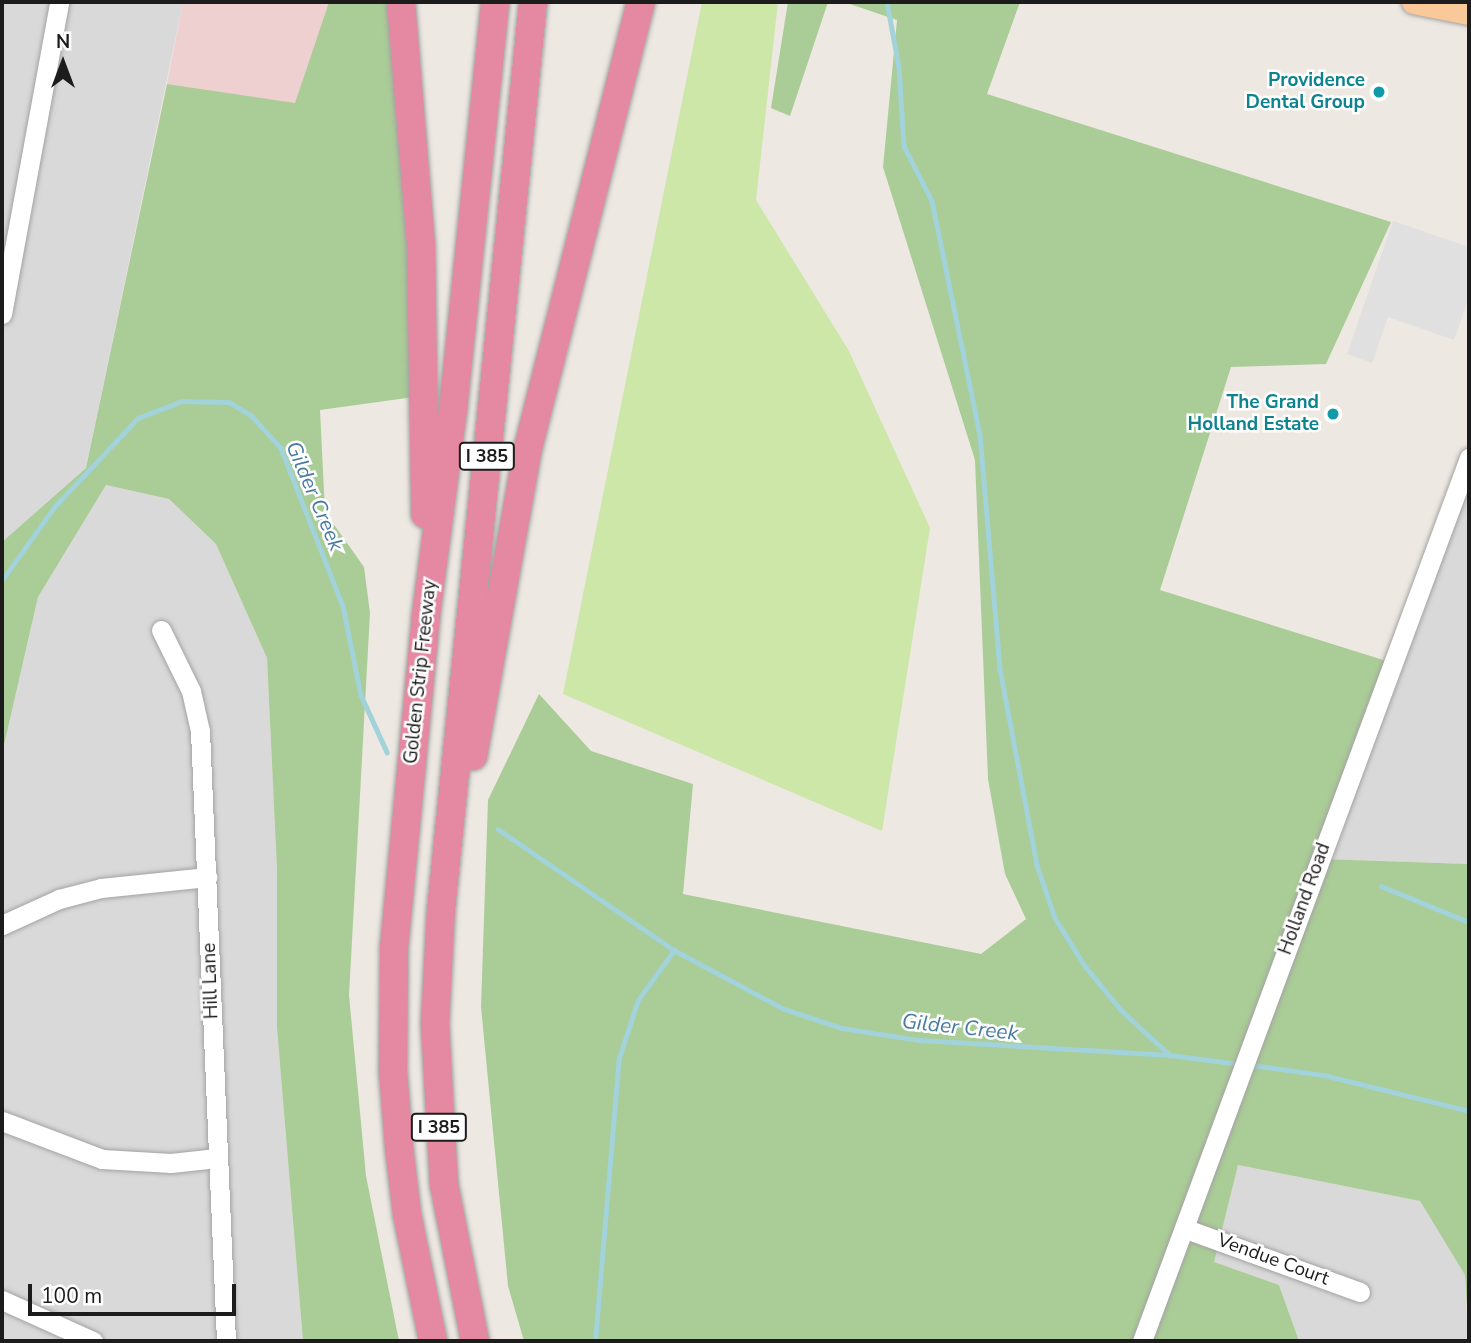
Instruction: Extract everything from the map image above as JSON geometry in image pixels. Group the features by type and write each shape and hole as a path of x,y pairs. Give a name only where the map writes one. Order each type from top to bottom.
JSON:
{"highway":[{"path":"401,2 421,246 426,615"},
{"name":"Golden Strip Freeway","path":"432,1341 407,1214 391,1013 426,615 453,410 495,2"},
{"name":"I 385","path":"475,1341 453,1238 440,1140 435,1023 441,910 533,2"},
{"path":"441,910 528,448 641,2"}],"main road":[{"path":"1414,2 1469,13"}],"street":[{"path":"2,314 11,208 59,2"},
{"name":"Holland Road","path":"1142,1341 1186,1229 1469,458"},
{"name":"Hill Lane","path":"161,630 191,691 200,731 226,1341"},
{"path":"2,925 59,899 101,888 206,877"},
{"path":"2,1121 102,1159 171,1163 217,1158"},
{"name":"Vendue Court","path":"1186,1229 1360,1292"},
{"path":"2,1300 93,1341"}],"shaded area":[{"path":"2,2 183,2 86,468 2,542"},
{"path":"183,2 329,2 295,104 167,84"},
{"path":"1393,221 1469,247 1469,297 1454,340 1388,317 1372,363 1347,354"},
{"path":"106,485 169,499 216,544 267,658 277,870 277,1028 303,1341 2,1341 2,754 38,597"},
{"path":"1469,486 1469,864 1320,859 1396,664"},
{"path":"1238,1165 1420,1201 1465,1275 1468,1341 1299,1341 1279,1285 1213,1262"}],"green space":[{"path":"329,2 388,2 405,155 414,397 320,410 325,512 364,567 370,613 349,995 366,1176 399,1341 303,1341 277,1028 277,870 267,658 216,544 169,499 106,485 38,597 2,754 2,542 86,468 167,84 295,103"},
{"path":"702,2 778,2 756,200 849,351 930,528 882,831 563,694"},
{"path":"788,2 828,2 790,116 771,108"},
{"path":"844,2 1020,2 987,94 1391,222 1326,364 1231,367 1160,590 1396,664 1321,859 1469,864 1469,1341 1465,1275 1420,1201 1238,1165 1214,1262 1279,1285 1299,1341 524,1341 508,1286 481,1007 488,800 539,694 591,751 693,784 683,894 981,954 1026,919 1005,874 988,779 975,460 883,167 897,20"}],"waterway":[{"path":"887,2 899,67 904,146 932,201 980,435 1000,669 1037,865 1055,918 1085,966 1121,1010 1170,1055"},
{"name":"Gilder Creek","path":"2,580 55,506 138,418 182,401 229,402 251,415 281,448 343,606 361,695 387,752"},
{"name":"Gilder Creek","path":"498,829 674,950 784,1009 842,1028 919,1040 1170,1055 1239,1064"},
{"path":"1381,886 1469,922"},
{"path":"595,1341 619,1058 638,1000 674,950"},
{"name":"Gilder Creek","path":"1251,1065 1324,1075 1469,1111"}],"place":[{"name":"Providence Dental Group","path":"1379,92"},
{"name":"The Grand Holland Estate","path":"1333,414"}]}
